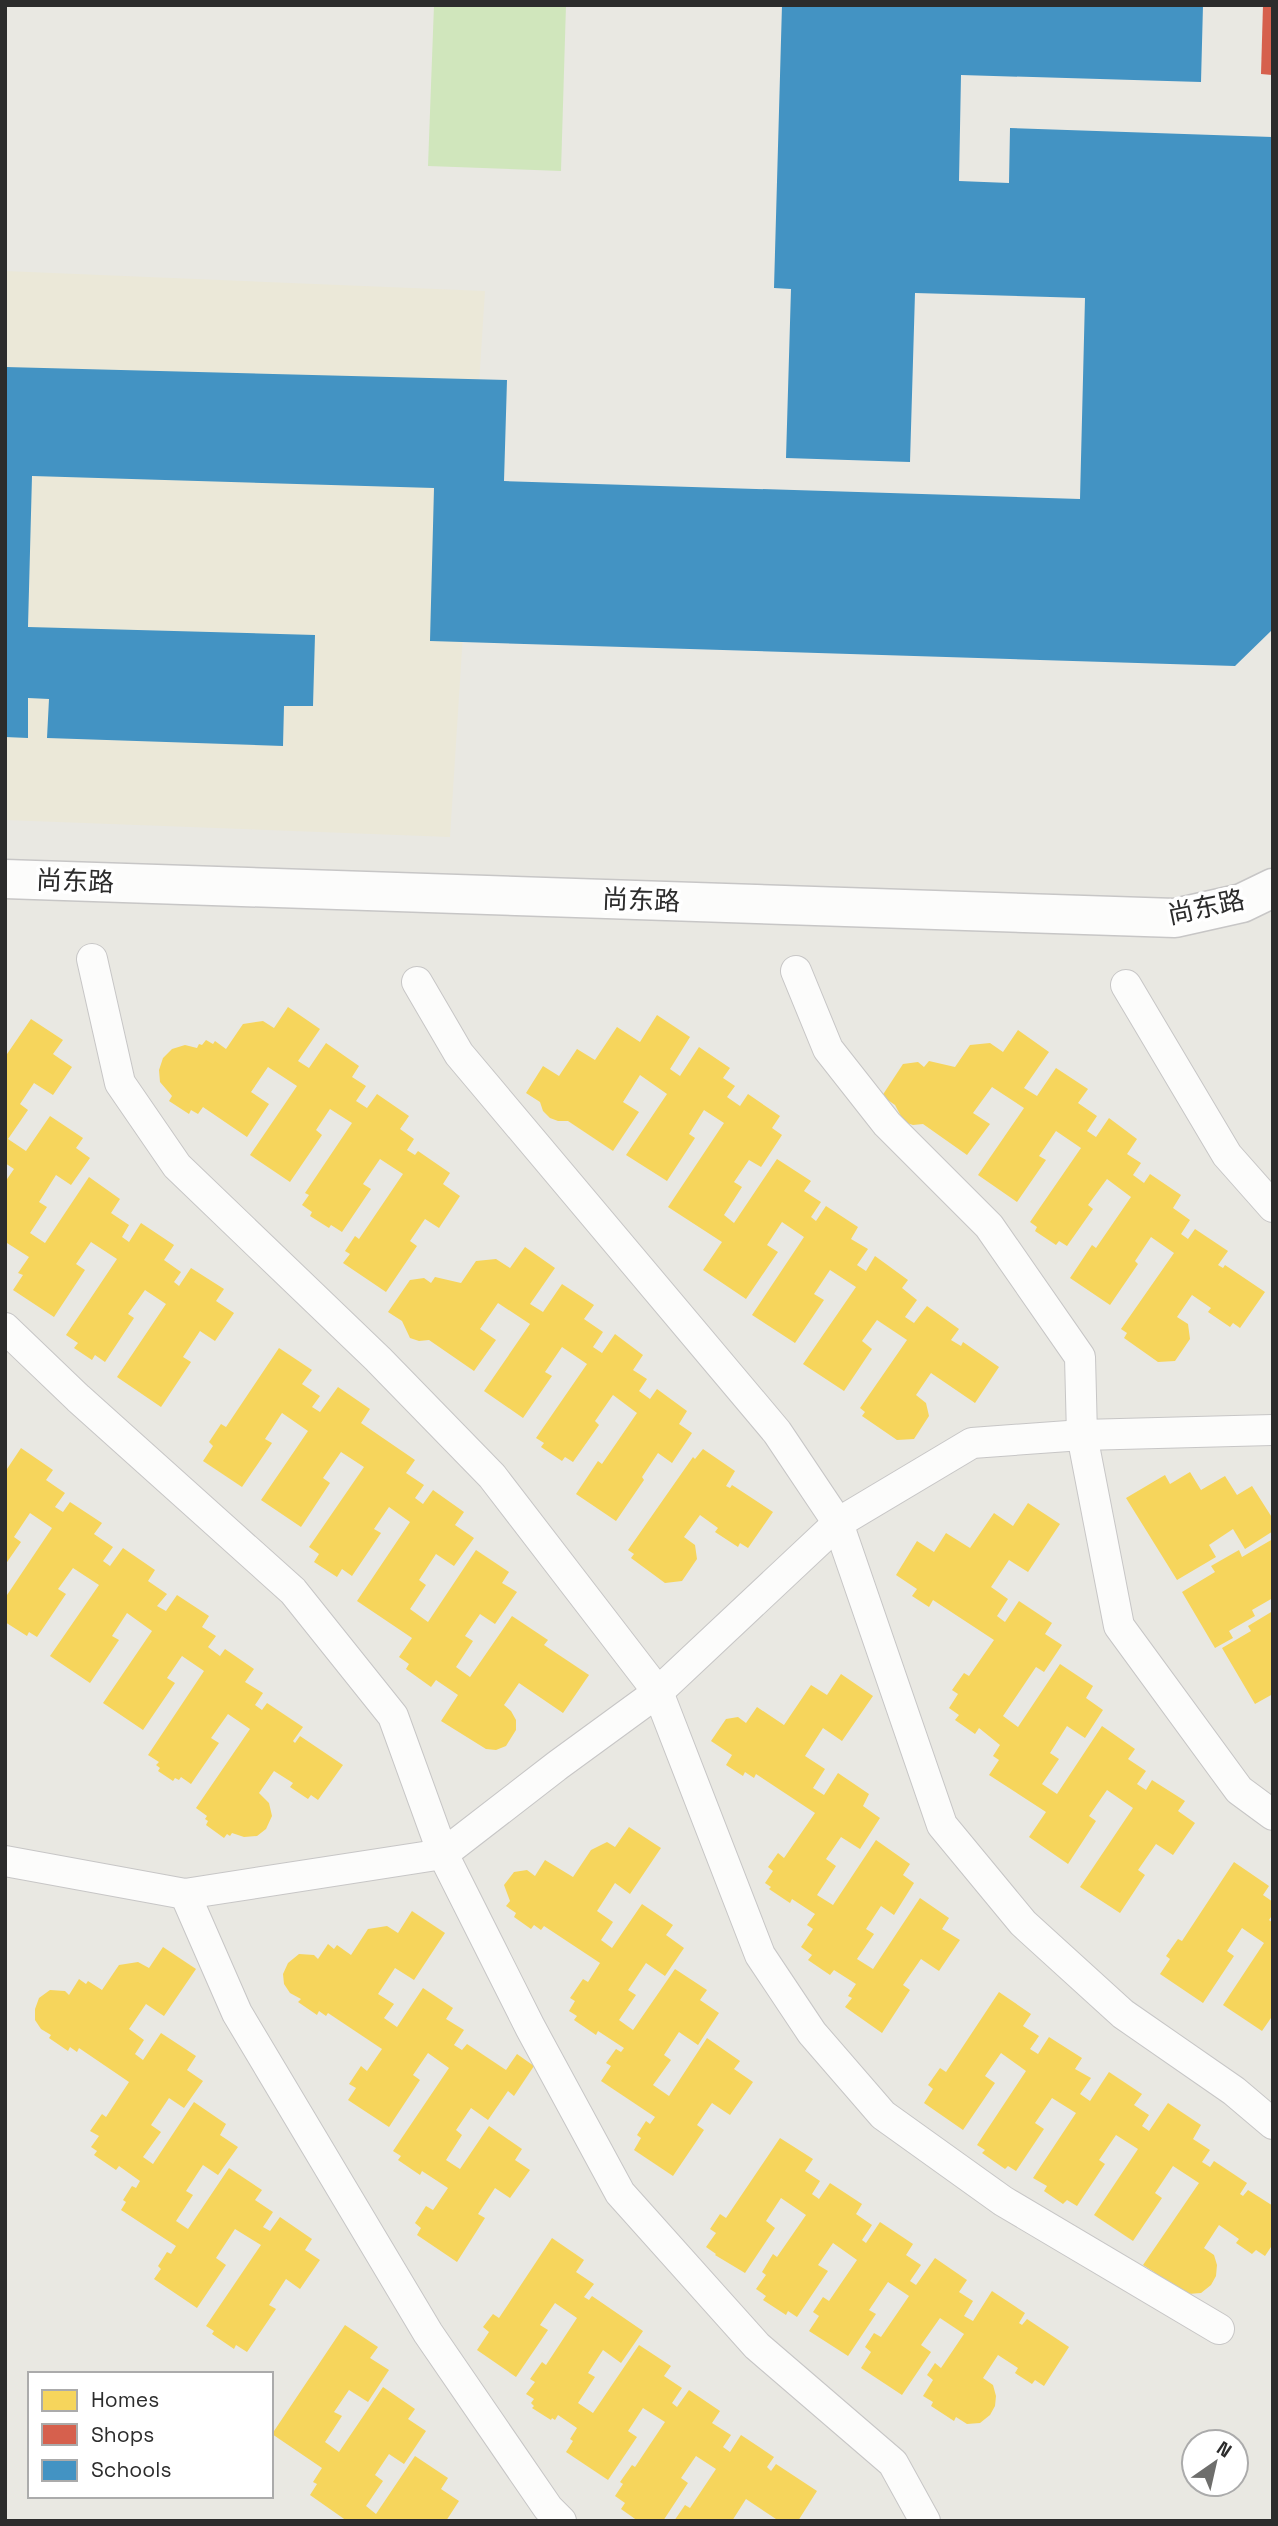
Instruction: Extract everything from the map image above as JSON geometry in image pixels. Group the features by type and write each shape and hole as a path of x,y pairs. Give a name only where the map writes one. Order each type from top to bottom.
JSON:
{"street":[{"name":"尚东路","path":"5,879 1174,918 1242,902 1273,888"}],"lane":[{"path":"92,959 120,1083 177,1166 378,1359 492,1476 658,1692 760,1955 812,2034 883,2115 1003,2201 1219,2329"},
{"path":"796,971 828,1049 887,1124 989,1227 1080,1357 1082,1435 1119,1626 1239,1790 1273,1815"},
{"path":"417,982 459,1054 777,1432 838,1523 942,1825 1023,1923 1103,1996 1123,2014 1234,2091 1273,2124"},
{"path":"1126,985 1227,1156 1273,1207"},
{"path":"5,1328 78,1398 293,1591 393,1716 443,1854 530,2028 620,2193 757,2346 893,2463 925,2521"},
{"path":"5,1860 185,1894 443,1854 658,1692 838,1523 972,1443 1082,1435 1273,1430"},
{"path":"185,1894 237,2013 414,2310 548,2508 561,2521"}],"shaded area":[{"path":"5,271 485,291 450,837 5,820"}],"green space":[{"path":"434,5 566,5 561,171 428,166"}],"building: Homes":[{"path":"288,1007 320,1029 298,1061 309,1068 326,1043 359,1066 352,1077 366,1086 356,1101 367,1108 377,1094 409,1116 400,1129 414,1139 407,1150 415,1155 418,1151 450,1173 443,1184 460,1196 439,1228 425,1219 410,1241 417,1246 386,1292 343,1263 350,1254 345,1251 355,1236 359,1239 403,1174 380,1159 363,1184 371,1189 342,1232 331,1225 329,1228 310,1216 312,1212 302,1205 309,1195 305,1193 352,1123 330,1109 316,1130 322,1135 290,1182 250,1155 297,1086 268,1067 251,1092 269,1104 247,1137 203,1107 198,1114 191,1110 189,1114 169,1101 172,1096 160,1082 159,1070 163,1058 172,1049 185,1045 197,1048 206,1040 213,1044 215,1041 226,1049 243,1024 263,1021 274,1028"},
{"path":"657,1015 690,1037 670,1069 680,1076 699,1047 730,1068 723,1078 735,1086 727,1097 740,1106 748,1094 780,1116 772,1128 782,1135 761,1167 749,1160 734,1182 742,1187 724,1215 734,1223 777,1159 811,1181 804,1191 821,1202 811,1217 816,1221 826,1206 858,1227 851,1239 868,1249 857,1265 866,1271 875,1256 908,1280 902,1288 917,1300 905,1317 914,1323 927,1306 959,1329 951,1340 961,1346 963,1342 999,1367 975,1403 931,1373 916,1395 926,1403 929,1416 914,1439 897,1440 862,1416 865,1412 860,1408 907,1340 877,1320 862,1341 872,1349 844,1391 803,1364 856,1287 830,1270 814,1294 824,1300 795,1343 752,1315 804,1237 782,1222 767,1245 778,1252 746,1299 703,1270 722,1242 668,1207 724,1123 704,1110 689,1134 695,1138 667,1181 626,1155 667,1094 640,1075 623,1102 639,1112 613,1151 568,1121 550,1118 543,1111 540,1102 526,1093 543,1066 559,1076 577,1049 595,1060 617,1027 640,1042"},
{"path":"31,1019 63,1040 53,1054 72,1067 53,1095 34,1083 20,1104 28,1110 8,1139 26,1151 50,1116 83,1138 76,1148 90,1158 71,1185 56,1175 39,1202 47,1207 30,1233 45,1243 89,1177 120,1199 111,1213 129,1225 122,1237 129,1242 141,1223 174,1245 164,1260 181,1272 174,1282 179,1286 191,1268 224,1289 216,1301 234,1313 215,1341 200,1331 183,1357 191,1362 161,1407 117,1377 166,1304 145,1290 128,1314 134,1318 105,1362 95,1355 92,1360 74,1348 78,1343 66,1335 117,1259 91,1242 76,1264 85,1270 54,1317 13,1290 23,1275 18,1273 29,1257 7,1243 5,1245 5,1182 14,1169 5,1163 5,1057"},
{"path":"1018,1030 1049,1052 1024,1088 1037,1096 1056,1068 1088,1089 1078,1103 1097,1116 1087,1131 1096,1137 1109,1118 1137,1139 1127,1154 1141,1163 1133,1175 1144,1183 1150,1174 1181,1195 1173,1208 1190,1220 1181,1234 1188,1239 1195,1229 1228,1251 1218,1265 1223,1268 1225,1265 1265,1292 1240,1328 1233,1323 1230,1327 1208,1312 1211,1308 1192,1295 1177,1317 1188,1324 1190,1339 1175,1361 1158,1362 1124,1338 1127,1333 1121,1329 1174,1253 1151,1237 1135,1261 1138,1264 1110,1305 1070,1278 1092,1245 1096,1248 1131,1197 1107,1179 1088,1205 1093,1209 1067,1246 1059,1241 1056,1245 1035,1231 1037,1227 1030,1222 1081,1148 1056,1131 1039,1156 1046,1160 1017,1202 978,1175 1024,1108 992,1087 973,1113 990,1124 967,1155 923,1124 904,1122 895,1105 882,1096 903,1064 918,1062 924,1067 929,1061 955,1067 970,1045 990,1043 1003,1052"},
{"path":"525,1247 555,1268 530,1304 543,1312 562,1284 594,1305 584,1319 603,1332 593,1347 602,1353 615,1334 643,1355 633,1370 647,1379 639,1391 650,1399 657,1389 687,1411 679,1424 692,1433 672,1463 658,1453 642,1477 644,1480 616,1521 576,1494 598,1461 602,1464 637,1413 613,1395 595,1421 599,1425 573,1462 565,1457 562,1461 541,1447 544,1443 536,1438 587,1364 562,1347 545,1372 552,1376 523,1418 484,1391 530,1324 498,1303 480,1329 496,1340 474,1371 429,1340 410,1338 402,1321 388,1312 410,1280 424,1278 431,1283 435,1277 461,1283 476,1261 496,1259 510,1268"},
{"path":"279,1348 312,1370 302,1384 320,1396 312,1407 320,1412 338,1387 370,1409 361,1423 415,1460 406,1473 424,1485 415,1498 423,1504 433,1490 464,1512 455,1525 474,1538 454,1566 436,1554 419,1580 426,1585 410,1609 428,1622 476,1550 509,1572 502,1583 517,1592 495,1624 480,1614 465,1636 473,1641 456,1667 470,1677 512,1616 548,1640 544,1645 589,1675 563,1713 519,1683 504,1705 516,1720 516,1730 506,1746 496,1750 486,1749 441,1721 458,1695 436,1680 431,1687 406,1669 409,1664 399,1657 412,1638 357,1601 410,1522 389,1507 374,1529 381,1533 352,1576 342,1569 337,1577 314,1562 319,1554 309,1547 364,1467 341,1452 323,1478 330,1483 301,1527 261,1500 308,1431 282,1413 265,1439 272,1443 242,1487 203,1461 213,1446 209,1442 221,1424 226,1427"},
{"path":"21,1448 53,1470 46,1480 65,1493 55,1507 63,1512 70,1502 102,1523 94,1534 113,1547 103,1561 110,1566 123,1548 155,1570 148,1581 167,1594 157,1606 166,1611 177,1595 209,1616 202,1627 216,1636 208,1647 220,1656 225,1649 254,1669 245,1682 263,1693 255,1705 262,1710 267,1703 303,1727 293,1741 295,1743 300,1736 343,1765 318,1800 311,1795 308,1799 290,1787 293,1783 274,1771 259,1793 269,1803 272,1816 266,1829 257,1836 244,1837 232,1833 224,1838 206,1825 207,1816 196,1808 250,1729 228,1714 211,1738 219,1743 191,1784 181,1777 173,1781 158,1771 160,1768 156,1765 159,1762 148,1755 204,1671 182,1656 167,1678 175,1683 143,1730 103,1703 152,1631 127,1613 112,1636 119,1640 90,1683 50,1656 99,1585 73,1568 58,1589 66,1594 37,1637 29,1632 27,1636 5,1622 5,1598 52,1528 30,1513 14,1537 21,1542 5,1565 5,1472"},
{"path":"703,1449 735,1471 726,1486 730,1488 732,1485 773,1512 748,1548 740,1543 738,1547 715,1532 718,1528 700,1515 684,1537 695,1545 697,1559 682,1581 665,1583 631,1558 634,1554 628,1550 693,1457 695,1459"},
{"path":"1190,1472 1201,1490 1225,1476 1237,1495 1252,1486 1273,1519 1273,1531 1245,1549 1233,1529 1209,1545 1216,1557 1177,1580 1126,1498 1165,1475 1170,1484"},
{"path":"1028,1503 1060,1524 1028,1572 1009,1560 991,1587 1008,1599 997,1616 1005,1622 1019,1601 1052,1623 1045,1634 1062,1645 1044,1672 1036,1667 1003,1716 1018,1727 1060,1664 1093,1686 1086,1698 1103,1710 1085,1738 1067,1726 1050,1753 1059,1759 1042,1784 1057,1794 1102,1726 1135,1749 1128,1759 1146,1771 1137,1784 1146,1790 1152,1780 1185,1801 1178,1811 1195,1823 1173,1855 1156,1844 1138,1870 1145,1875 1120,1913 1080,1887 1133,1808 1107,1790 1089,1816 1096,1821 1068,1864 1029,1837 1046,1812 989,1775 999,1760 993,1756 1000,1745 979,1728 975,1734 955,1720 959,1715 949,1708 958,1694 952,1690 964,1673 969,1676 994,1640 933,1600 929,1607 912,1596 917,1589 896,1575 917,1541 934,1552 946,1533 970,1548 994,1513 1013,1526"},
{"path":"1273,1539 1273,1598 1252,1610 1255,1616 1229,1631 1233,1638 1215,1648 1182,1592 1215,1572 1211,1566 1239,1550 1242,1557"},
{"path":"1273,1611 1273,1694 1255,1704 1222,1648 1251,1631 1248,1626"},
{"path":"841,1674 873,1696 842,1741 823,1728 805,1756 825,1769 813,1788 824,1795 838,1773 869,1794 863,1806 880,1818 860,1849 841,1837 826,1859 836,1866 817,1895 833,1905 876,1840 910,1864 903,1875 914,1883 894,1915 881,1906 866,1929 874,1934 857,1959 873,1969 920,1898 949,1918 942,1929 960,1940 939,1971 921,1959 903,1985 910,1990 882,2033 845,2007 852,1998 848,1996 856,1984 834,1970 830,1975 808,1960 812,1955 801,1947 813,1929 807,1925 815,1914 792,1899 790,1903 769,1889 771,1887 765,1883 773,1871 768,1867 778,1853 784,1858 815,1813 756,1774 754,1778 745,1772 743,1776 726,1765 732,1755 711,1741 726,1719 738,1717 746,1723 757,1707 784,1725 811,1685 827,1695"},
{"path":"629,1827 661,1848 630,1894 615,1883 597,1911 613,1922 601,1940 612,1948 642,1904 673,1925 666,1935 684,1948 665,1976 646,1963 628,1990 636,1995 619,2020 633,2030 675,1969 707,1990 700,2000 719,2013 698,2045 679,2032 664,2055 671,2060 653,2085 669,2096 707,2038 740,2061 734,2069 753,2082 730,2115 712,2103 697,2125 704,2130 673,2176 634,2150 641,2138 637,2135 646,2121 650,2124 655,2117 601,2081 611,2066 606,2063 616,2049 621,2052 624,2048 598,2031 596,2035 574,2020 577,2016 569,2011 575,2001 570,1998 583,1979 588,1982 600,1963 544,1926 541,1930 534,1925 531,1929 514,1917 516,1913 506,1906 510,1901 504,1885 514,1872 527,1870 535,1876 545,1860 573,1877 591,1850 607,1842 615,1847"},
{"path":"1234,1862 1269,1886 1263,1895 1273,1902 1273,1914 1269,1920 1273,1923 1273,2015 1262,2031 1223,2005 1264,1943 1242,1928 1227,1951 1234,1956 1203,2003 1160,1974 1170,1959 1166,1956 1178,1939 1182,1941"},
{"path":"412,1911 445,1933 414,1980 395,1968 378,1994 394,2004 384,2018 397,2027 423,1988 453,2008 446,2019 464,2030 454,2045 462,2050 467,2044 506,2070 517,2054 534,2066 514,2096 508,2091 488,2120 471,2108 456,2130 462,2135 446,2160 460,2169 489,2126 522,2149 515,2160 530,2170 510,2198 495,2188 478,2214 485,2218 457,2262 417,2235 421,2228 415,2223 426,2206 433,2210 448,2188 422,2171 420,2175 398,2160 401,2156 393,2151 449,2068 428,2053 413,2075 420,2080 389,2127 348,2100 356,2088 349,2084 361,2066 367,2071 382,2049 328,2013 326,2016 319,2011 317,2015 298,2002 301,1999 290,1993 284,1984 283,1974 288,1963 299,1954 314,1955 318,1959 328,1944 334,1949 337,1945 351,1955 368,1929 387,1926 398,1933"},
{"path":"163,1947 196,1969 164,2016 146,2004 129,2029 144,2040 135,2054 143,2060 161,2033 196,2056 187,2070 203,2081 184,2108 169,2098 151,2125 161,2132 143,2157 153,2164 194,2102 226,2124 220,2135 238,2147 218,2175 203,2165 186,2191 193,2195 176,2221 188,2229 229,2168 262,2190 255,2200 273,2212 263,2227 270,2231 280,2217 312,2239 305,2250 320,2260 300,2289 286,2279 269,2305 276,2309 247,2352 236,2345 234,2349 212,2334 214,2331 206,2326 261,2245 235,2229 216,2258 226,2265 197,2308 154,2279 167,2252 171,2254 176,2246 121,2210 126,2202 123,2200 132,2186 136,2188 140,2181 119,2166 116,2170 94,2155 97,2151 91,2147 99,2136 90,2131 102,2114 106,2117 129,2082 79,2048 77,2052 70,2047 68,2051 49,2038 51,2035 41,2029 35,2020 39,1998 50,1990 65,1991 69,1995 79,1979 102,1990 119,1965 138,1962 149,1968"},
{"path":"999,1992 1031,2014 1023,2026 1039,2036 1030,2049 1038,2054 1049,2037 1082,2058 1075,2069 1091,2078 1080,2094 1090,2101 1109,2072 1142,2094 1134,2105 1149,2115 1142,2126 1149,2131 1168,2103 1201,2125 1193,2139 1210,2150 1202,2162 1210,2167 1214,2161 1247,2183 1240,2194 1243,2196 1248,2190 1273,2206 1273,2244 1265,2256 1256,2250 1252,2254 1236,2243 1239,2239 1219,2225 1204,2248 1214,2255 1216,2276 1211,2285 1201,2293 1188,2294 1177,2287 1175,2291 1152,2275 1154,2272 1143,2265 1199,2183 1173,2166 1155,2193 1162,2198 1133,2241 1094,2215 1138,2149 1116,2135 1099,2160 1105,2164 1077,2206 1067,2200 1063,2204 1044,2191 1047,2186 1033,2178 1076,2113 1052,2098 1035,2123 1044,2129 1016,2171 1008,2166 1005,2169 982,2153 985,2150 977,2145 1026,2071 1001,2053 985,2076 995,2083 963,2130 924,2103 933,2089 928,2085 940,2068 946,2072"},
{"path":"780,2138 813,2159 805,2171 820,2181 812,2194 819,2199 830,2183 862,2204 856,2214 872,2225 862,2240 866,2243 880,2222 913,2244 906,2255 921,2265 910,2281 916,2285 935,2258 967,2280 959,2292 973,2301 964,2316 973,2321 992,2291 1025,2313 1019,2323 1022,2325 1027,2319 1069,2347 1044,2386 1035,2380 1032,2384 1015,2373 1018,2368 998,2355 983,2378 993,2385 995,2406 990,2415 980,2423 967,2424 956,2417 954,2421 931,2406 933,2402 923,2396 933,2380 927,2375 935,2363 941,2368 964,2334 940,2318 921,2345 931,2352 902,2395 861,2368 871,2352 865,2347 874,2333 881,2337 909,2296 888,2282 869,2310 876,2314 848,2356 809,2331 819,2316 813,2312 823,2297 829,2301 857,2260 833,2243 818,2265 828,2271 797,2317 788,2311 786,2315 763,2300 766,2296 756,2289 766,2275 762,2272 773,2254 777,2257 806,2215 781,2198 766,2221 775,2228 745,2273 706,2247 716,2233 710,2229 720,2214 726,2218"},
{"path":"552,2238 584,2260 576,2272 594,2284 584,2297 589,2300 592,2296 643,2331 621,2363 603,2350 588,2373 595,2377 578,2403 593,2413 639,2345 671,2366 664,2376 682,2388 672,2403 677,2407 689,2390 720,2411 712,2423 731,2435 723,2447 730,2452 741,2435 774,2457 767,2467 771,2471 776,2464 817,2491 798,2521 779,2521 746,2499 732,2521 674,2521 685,2505 690,2508 716,2469 696,2456 681,2478 688,2483 663,2521 638,2521 621,2509 625,2503 615,2496 623,2484 620,2482 632,2465 635,2467 665,2422 643,2408 628,2431 637,2437 608,2480 566,2452 577,2428 558,2415 555,2420 551,2420 532,2408 534,2399 526,2394 535,2382 530,2379 542,2362 546,2365 577,2318 555,2303 540,2325 548,2330 516,2377 477,2350 489,2332 483,2327 493,2314 499,2318"},
{"path":"345,2325 378,2347 370,2358 389,2370 368,2402 349,2390 334,2412 342,2416 325,2442 339,2452 383,2387 415,2409 408,2419 426,2431 404,2464 389,2454 375,2475 383,2481 366,2506 376,2514 415,2456 448,2478 441,2489 459,2501 446,2521 347,2521 310,2495 317,2484 313,2482 322,2468 273,2433"}],"building: Shops":[{"path":"1263,5 1273,5 1273,75 1261,74"}],"building: Schools":[{"path":"782,5 1203,5 1201,82 961,75 959,181 1009,183 1010,128 1273,137 1273,629 1235,666 430,641 434,488 32,476 28,627 315,635 313,706 284,706 283,746 47,738 49,699 28,698 28,738 5,737 5,367 507,380 504,481 1080,499 1085,298 915,293 910,462 786,458 791,289 774,288"}]}
